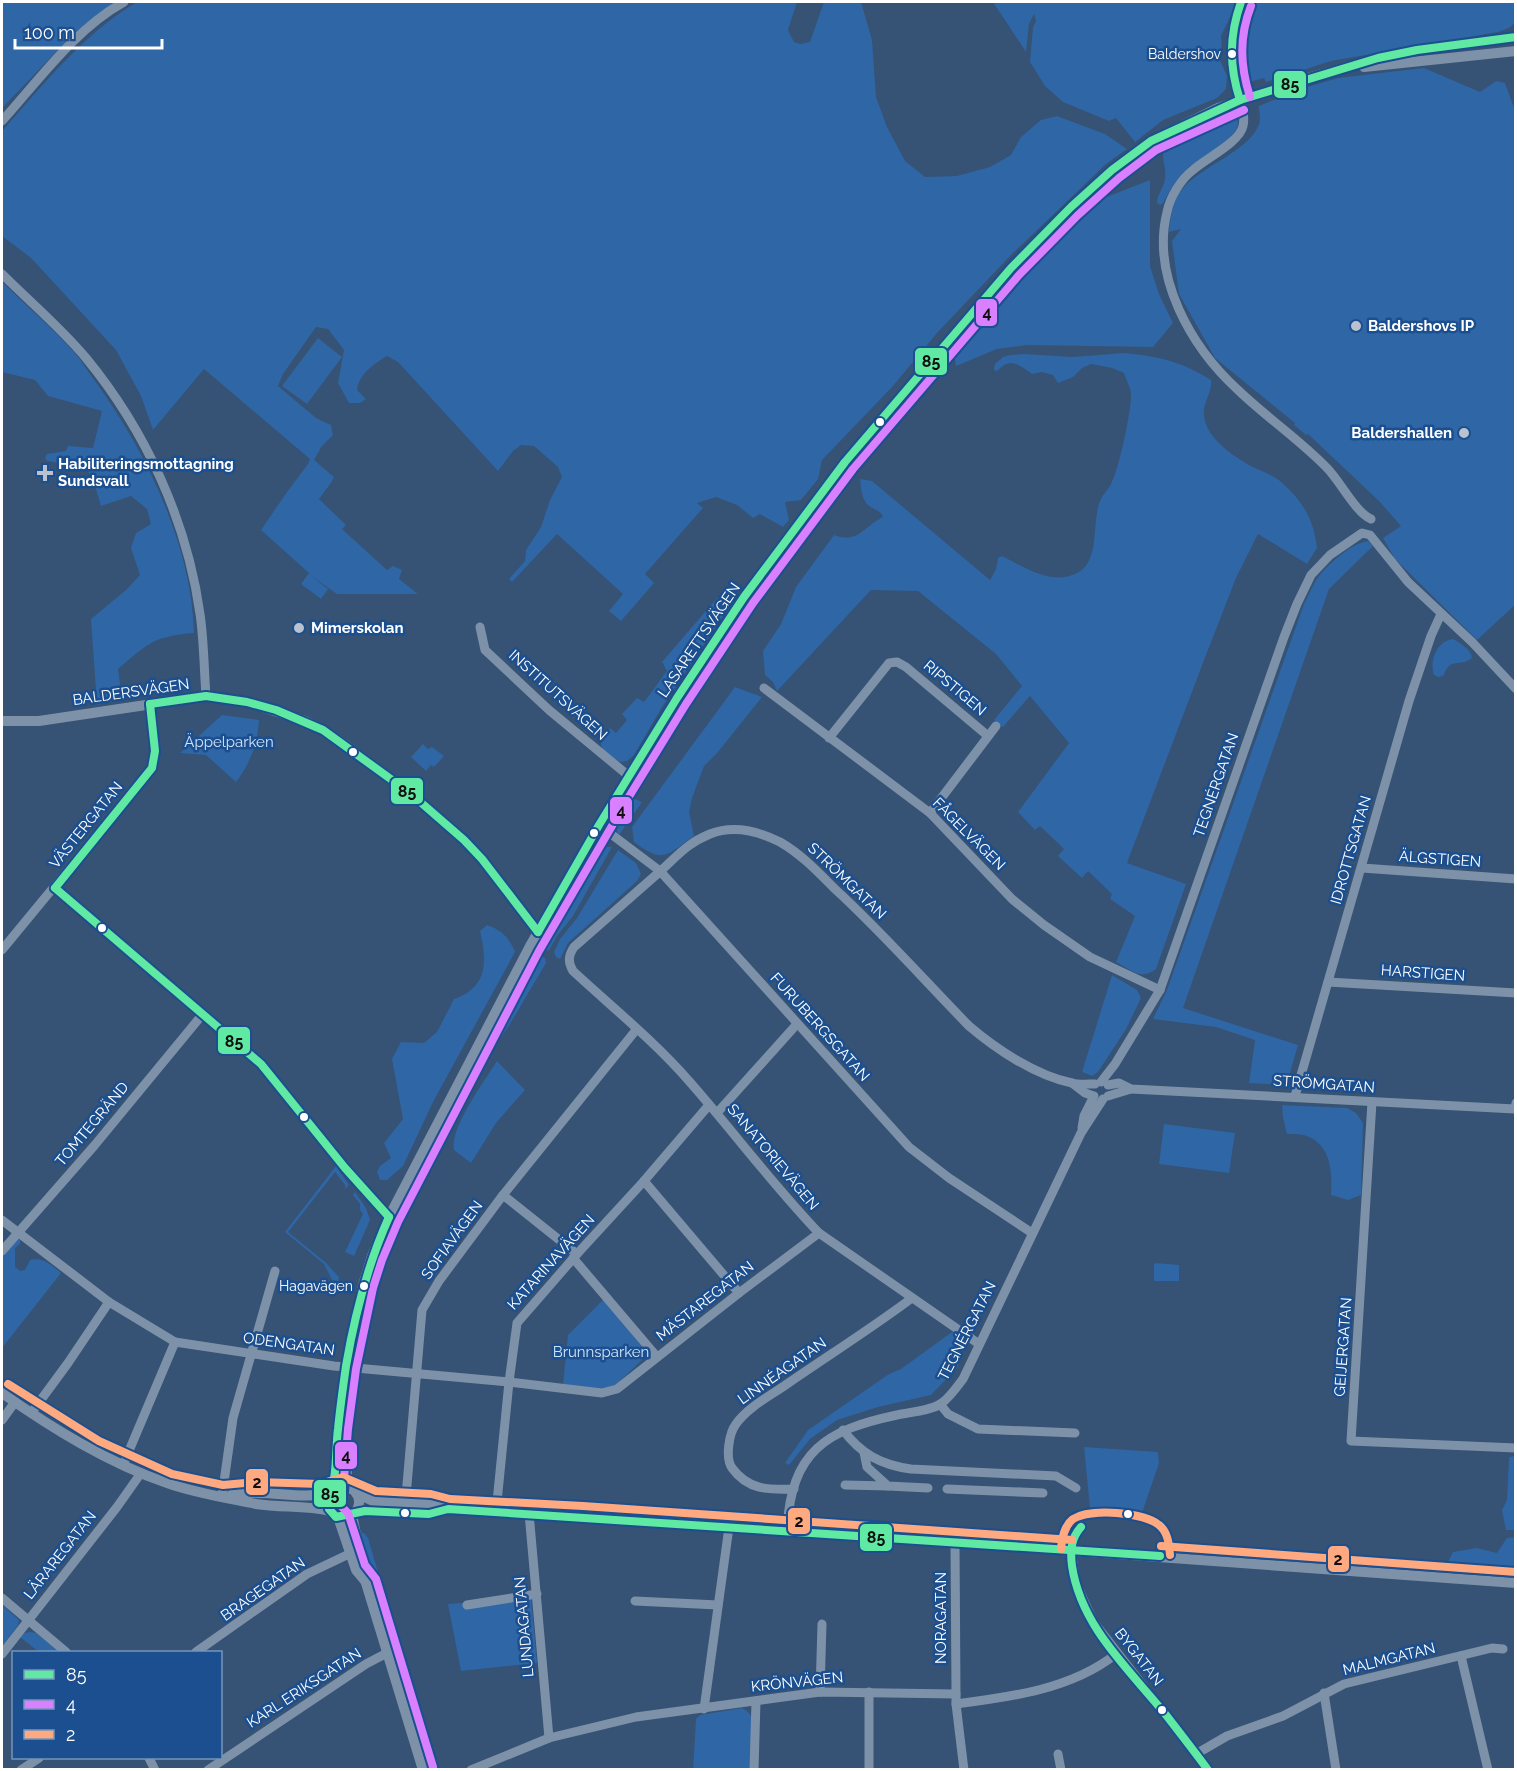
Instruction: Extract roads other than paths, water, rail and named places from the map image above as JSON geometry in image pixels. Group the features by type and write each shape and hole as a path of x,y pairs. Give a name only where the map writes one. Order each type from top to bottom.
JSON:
{"street":[{"path":"2,121 76,39 110,9 124,2"},
{"path":"1241,2 1230,42 1235,83 1244,118 1243,128 1236,138 1191,171 1179,185 1167,210 1164,261 1169,284 1178,307 1212,364 1326,467 1361,513 1371,519"},
{"path":"1498,39 1515,29"},
{"name":"LASARETTSVÄGEN","path":"333,1491 346,1367 363,1285 372,1256 389,1217 538,932 599,825 677,698 744,597 845,462 1011,268 1071,207 1112,170 1151,141 1240,100 1378,58 1417,50 1515,37"},
{"name":"LASARETTSVÄGEN","path":"1349,68 1515,51"},
{"path":"2,274 86,358 129,420 161,478 178,523 195,583 206,696"},
{"name":"TEGNÉRGATAN","path":"1101,1084 1113,1076 1115,1064 1160,990 1234,774 1297,604 1311,575 1321,562 1342,545 1365,532 1371,535 1408,582 1441,614"},
{"path":"1441,614 1472,642 1515,689"},
{"name":"IDROTTSGATAN","path":"1295,1096 1409,701 1441,614"},
{"name":"INSTITUTSVÄGEN","path":"480,627 485,650 549,710 630,777"},
{"name":"RIPSTIGEN","path":"829,738 889,663 897,662 988,736"},
{"name":"FÅGELVÄGEN","path":"764,688 930,813 1012,899 1044,926 1090,957 1160,990"},
{"name":"BALDERSVÄGEN","path":"2,721 39,721 206,696 247,702 276,710 323,730 410,793 464,840 482,859 538,932"},
{"name":"VÄSTERGATAN","path":"2,950 152,768 155,751 150,704"},
{"name":"RIPSTIGEN","path":"930,813 996,726"},
{"name":"FURUBERGSGATAN","path":"599,825 660,872 913,1151 949,1178 1032,1233"},
{"name":"STRÖMGATAN","path":"569,963 570,953 574,947 660,872 677,854 710,834 730,829 757,832 780,842 798,854 855,907 984,1039 1031,1067 1072,1083 1085,1093 1102,1097 1131,1089 1295,1096 1372,1102 1515,1106"},
{"name":"ÄLGSTIGEN","path":"1362,868 1515,879"},
{"path":"54,888 261,1064 389,1217"},
{"name":"SANATORIEVÄGEN","path":"569,963 573,971 666,1056 717,1113 798,1212 819,1233 978,1344"},
{"name":"HARSTIGEN","path":"1328,982 1515,993"},
{"name":"TOMTEGRÄND","path":"2,1251 94,1146 202,1015"},
{"path":"717,1113 797,1024"},
{"name":"SOFIAVÄGEN","path":"405,1508 422,1310 439,1281 503,1195 636,1030"},
{"name":"STRÖMGATAN","path":"1072,1083 1119,1083 1131,1089"},
{"path":"1101,1084 1102,1097"},
{"path":"1101,1084 1110,1091 1102,1097"},
{"name":"TEGNÉRGATAN","path":"940,1404 963,1379 1081,1133 1084,1116 1102,1097"},
{"name":"GEIJERGATAN","path":"1372,1102 1352,1441 1515,1448"},
{"name":"KATARINAVÄGEN","path":"496,1512 517,1323 709,1105"},
{"path":"644,1181 738,1293"},
{"path":"503,1195 575,1256 657,1357"},
{"name":"ODENGATAN","path":"2,1220 109,1302 175,1342 346,1367 610,1393"},
{"name":"MÄSTAREGATAN","path":"610,1393 819,1233"},
{"path":"222,1496 233,1418 275,1271"},
{"name":"LINNÉAGATAN","path":"794,1489 759,1487 742,1480 729,1464 729,1444 734,1425 756,1406 912,1298"},
{"path":"32,1412 109,1302"},
{"path":"123,1465 175,1342"},
{"path":"2,1393 123,1465 169,1484 260,1504 308,1506 344,1518 365,1511 405,1508"},
{"path":"2,1420 15,1402"},
{"path":"787,1530 794,1489 801,1470 813,1452 828,1438 843,1430 940,1404 948,1414 978,1429 1075,1433"},
{"name":"LASARETTSVÄGEN","path":"342,1405 347,1476 353,1491"},
{"path":"843,1430 864,1452 892,1467 1056,1476 1076,1488"},
{"path":"864,1452 867,1467 888,1486"},
{"name":"LÄRAREGATAN","path":"2,1654 141,1473"},
{"path":"845,1485 928,1488"},
{"path":"222,1496 257,1492 309,1496 322,1495 343,1487 373,1501 429,1514 448,1509 529,1513 1515,1583"},
{"path":"946,1489 1043,1493"},
{"path":"333,1491 327,1501 356,1570 366,1583"},
{"path":"353,1491 358,1503 353,1514 366,1583 423,1770"},
{"name":"LUNDAGATAN","path":"529,1513 549,1738"},
{"path":"704,1709 729,1527"},
{"name":"NORAGATAN","path":"955,1542 956,1699 964,1770"},
{"name":"BYGATAN","path":"1071,1550 1072,1570 1079,1594 1093,1622 1208,1770"},
{"name":"BRAGEGATAN","path":"199,1651 307,1574 350,1554"},
{"path":"467,1605 537,1594"},
{"path":"2,1598 64,1651"},
{"path":"635,1601 718,1605"},
{"path":"820,1692 822,1624"},
{"name":"MALMGATAN","path":"1196,1754 1227,1736 1283,1716 1344,1684 1492,1648 1503,1649"},
{"name":"KARL ERIKSGATAN","path":"208,1770 366,1664 387,1653"},
{"name":"KRÖNVÄGEN","path":"471,1770 549,1738 636,1717 820,1692 869,1692 956,1699 999,1698 1083,1675 1100,1667 1116,1654"},
{"path":"1461,1656 1488,1770"},
{"path":"869,1692 869,1770"},
{"path":"1324,1693 1336,1770"},
{"path":"754,1770 756,1701"},
{"path":"1058,1754 1061,1770"},
{"path":"21,1770 38,1759"}],"place":[{"name":"Baldershov","path":"1232,54"},
{"name":"Baldershovs IP","path":"1356,326"},
{"name":"Baldershallen","path":"1464,433"},
{"name":"Habiliteringsmottagning Sundsvall","path":"45,473"},
{"name":"Mimerskolan","path":"299,628"},
{"name":"Hagavägen","path":"364,1286"}],"park label":[{"name":"Äppelparken","path":"229,742"},
{"name":"Brunnsparken","path":"601,1352"}]}
